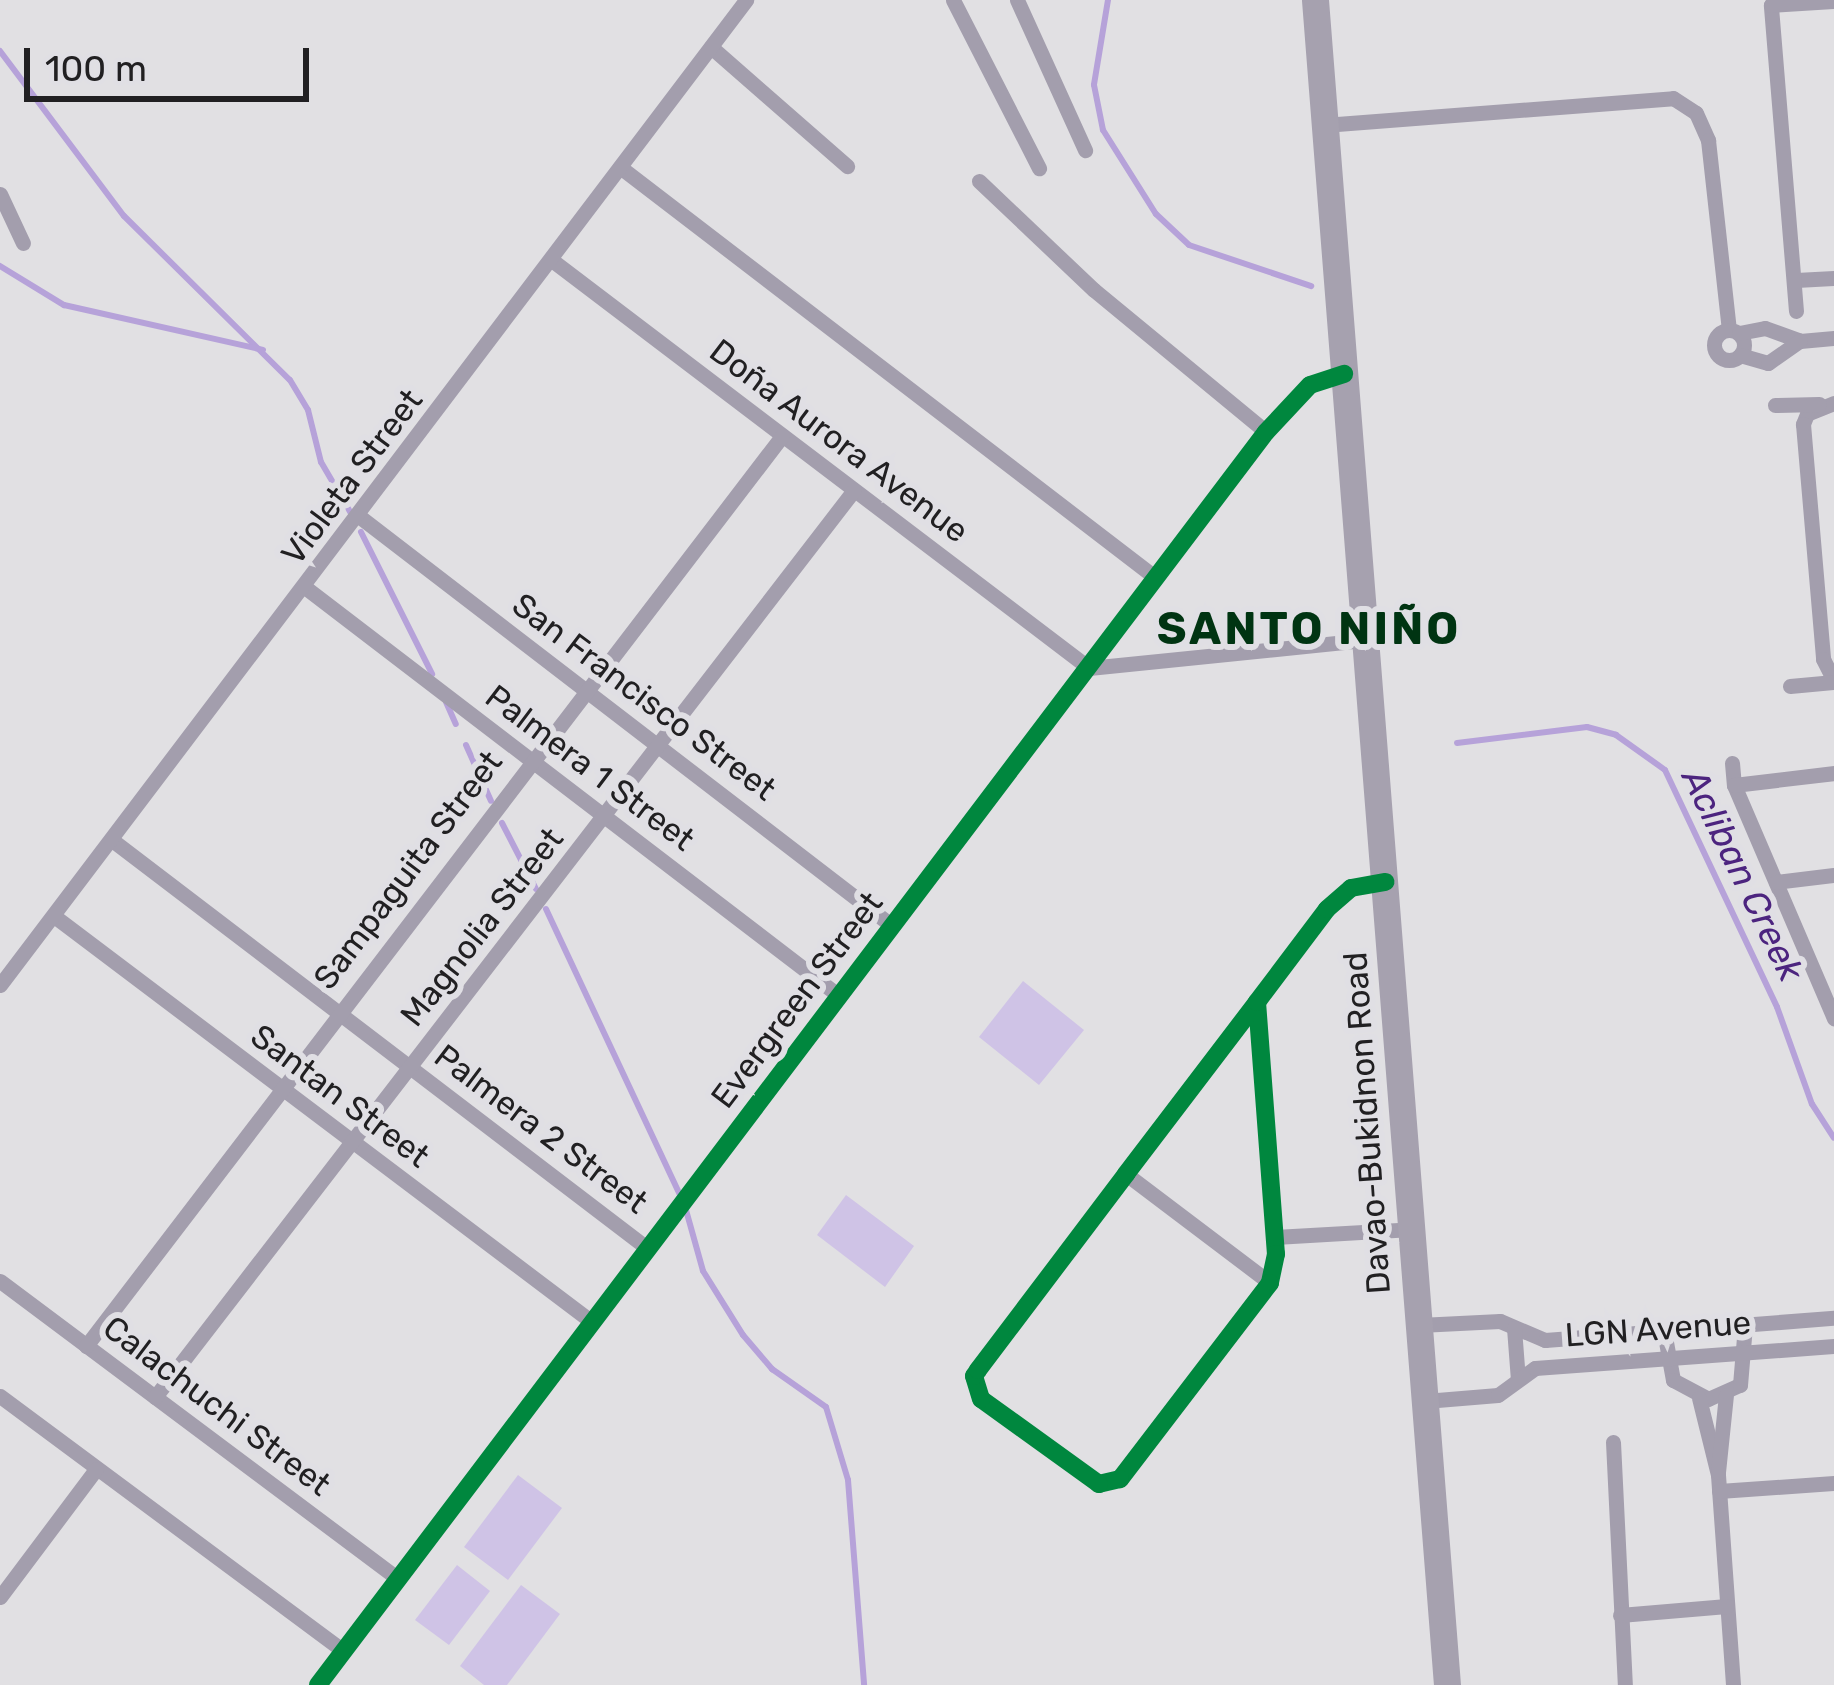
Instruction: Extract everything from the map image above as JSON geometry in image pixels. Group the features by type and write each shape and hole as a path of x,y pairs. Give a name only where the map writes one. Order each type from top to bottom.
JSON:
{"highway":[{"path":"1315,0 1324,125"},
{"name":"Davao-Bukidnon Road","path":"1324,125 1447,1685"}],"street":[{"name":"Violeta Street","path":"0,986 360,517 746,0"},
{"path":"953,0 1039,168"},
{"path":"1017,0 1085,150"},
{"path":"1796,310 1772,5 1834,1"},
{"path":"710,46 847,166"},
{"path":"1324,125 1673,98 1696,113 1708,140 1740,355"},
{"path":"620,166 1156,578"},
{"path":"979,181 1094,290 1266,432"},
{"path":"0,194 23,242"},
{"name":"Doña Aurora Avenue","path":"553,261 1089,668"},
{"path":"1796,280 1834,278"},
{"path":"1800,340 1768,362 1716,353 1715,338 1734,331 1774,328 1800,340 1834,338"},
{"name":"Evergreen Street","path":"317,1685 1266,432 1306,388 1344,374"},
{"path":"1775,405 1828,403"},
{"path":"1790,686 1834,681 1823,659 1803,424 1828,403"},
{"name":"Sampaguita Street","path":"86,1346 782,436"},
{"name":"Magnolia Street","path":"155,1397 854,490"},
{"name":"San Francisco Street","path":"360,517 891,925"},
{"name":"Palmera 1 Street","path":"306,588 838,995"},
{"path":"1089,668 1366,640"},
{"path":"1732,763 1734,785 1834,1018"},
{"path":"1734,785 1834,773"},
{"name":"Palmera 2 Street","path":"112,840 647,1248"},
{"path":"1776,883 1834,874"},
{"path":"1257,1002 1275,1238 1270,1283 1114,1484 1091,1480 981,1399 972,1384 977,1370 1257,1002 1339,896 1385,882"},
{"name":"Santan Street","path":"54,916 592,1322"},
{"path":"1126,1174 1270,1283"},
{"path":"1275,1238 1412,1229"},
{"name":"Calachuchi Street","path":"0,1281 398,1579"},
{"name":"LGN Avenue","path":"1419,1325 1492,1320 1545,1340 1834,1318"},
{"path":"1664,1331 1673,1380 1699,1398 1726,1395 1740,1385 1748,1353 1745,1325"},
{"path":"1514,1328 1518,1380"},
{"name":"LGN Avenue","path":"1425,1400 1498,1395 1535,1368 1834,1346"},
{"path":"1718,1483 1726,1395"},
{"path":"0,1396 343,1652"},
{"path":"1699,1398 1718,1483 1733,1685"},
{"path":"1612,1442 1625,1685"},
{"path":"0,1597 96,1468"},
{"path":"1718,1483 1834,1483"},
{"path":"1620,1615 1727,1606"}],"shaded area":[{"path":"1023,981 1084,1030 1039,1085 979,1037"},
{"path":"846,1195 914,1246 885,1287 817,1235"},
{"path":"518,1475 562,1508 508,1580 464,1547"},
{"path":"457,1565 490,1591 449,1645 415,1620"},
{"path":"521,1585 560,1614 507,1685 484,1685 460,1666"}],"waterway":[{"name":"Acliban Creek","path":"1108,0 1094,85 1103,130 1156,214 1189,245 1311,286"},
{"path":"0,51 124,216 290,380 308,410 321,462 352,515"},
{"path":"0,266 64,305 263,350"},
{"path":"361,532 432,674"},
{"path":"446,702 456,724"},
{"name":"Acliban Creek","path":"1457,743 1587,727 1616,735 1665,770 1777,1007 1812,1104 1834,1138"},
{"path":"466,745 491,801"},
{"path":"502,823 536,889"},
{"path":"546,909 679,1193"},
{"path":"686,1210 703,1271 743,1335 772,1369 826,1407 848,1480 864,1685"}],"cycle path":[{"path":"318,1685 1266,432 1310,385 1344,374"},
{"path":"1257,1002 1276,1254 1270,1283 1120,1479 1099,1484 981,1399 974,1376 1327,909 1351,888 1385,882"}],"district":[{"name":"SANTO NIÑO","path":"1309,629"}]}
